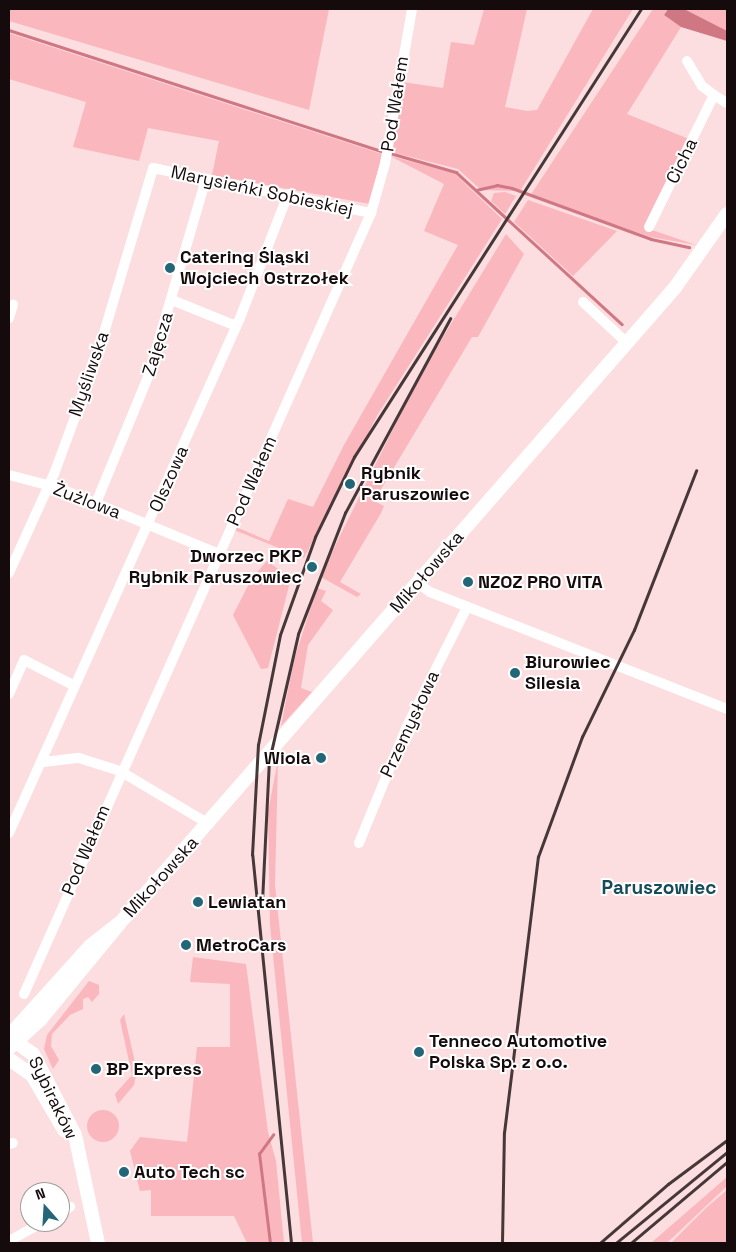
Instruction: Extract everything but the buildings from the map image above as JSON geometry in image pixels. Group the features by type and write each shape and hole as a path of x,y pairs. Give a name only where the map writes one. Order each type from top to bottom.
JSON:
{"main road":[{"name":"Mikołowska","path":"11,1041 209,824 627,343 688,272 727,214"},
{"name":"Sybiraków","path":"11,1041 33,1054 58,1100 80,1159 98,1243"},
{"name":"Sybiraków","path":"9,1059 34,1079 80,1159"}],"street":[{"name":"Pod Wałem","path":"24,994 120,771 371,213 386,152 412,9"},
{"path":"688,61 702,86 727,103"},
{"name":"Cicha","path":"649,228 714,95"},
{"name":"Marysieńki Sobieskiej","path":"153,168 288,194 371,213"},
{"name":"Myśliwska","path":"9,572 49,486 94,363 153,168"},
{"name":"Zajęcza","path":"96,503 142,396 172,300 206,179"},
{"name":"Olszowa","path":"9,834 35,769 44,762 44,749 149,525 236,326 288,194"},
{"path":"172,300 236,326"},
{"path":"583,302 627,343"},
{"path":"9,318 13,305"},
{"name":"Żużlowa","path":"9,475 49,486 96,503 219,554"},
{"path":"418,583 467,607 727,709"},
{"name":"Przemysłowa","path":"358,843 407,726 467,607"},
{"path":"9,694 24,660 73,685"},
{"path":"44,762 79,758 120,771 209,824"},
{"path":"9,1241 25,1232"}],"shaded area":[{"path":"9,9 329,9 309,110 9,21"},
{"path":"484,9 527,9 505,107 527,111 537,110 593,9 633,9 520,191 481,190 458,169 391,152 402,82 443,88 451,42 474,45"},
{"path":"653,9 667,9 664,15 681,27 627,114 689,139 652,230 696,245 651,237 530,196"},
{"path":"668,9 684,9 727,31 727,41 681,27 664,15"},
{"path":"684,9 727,9 727,31 715,29"},
{"path":"9,33 382,154 370,204 212,175 219,141 148,128 139,161 73,147 86,102 9,79"},
{"path":"390,156 454,173 502,219 378,414 304,558 234,530 236,527 269,541 288,499 313,507 344,445 458,245 424,231 444,184"},
{"path":"505,192 516,196 505,214 491,201 494,193"},
{"path":"528,200 617,231 573,276 514,222"},
{"path":"506,234 524,254 478,337 472,337 374,501 384,506 340,582 361,594 357,597 321,577 325,566 421,373"},
{"path":"267,561 291,578 268,668 261,669 233,615 252,578"},
{"path":"317,588 326,591 321,601 333,610 308,645 301,688 312,692 281,726 294,660"},
{"path":"278,760 275,885 313,1243 302,1243 270,925 268,812"},
{"path":"193,957 246,964 268,1132 276,1161 284,1243 247,1243 234,1216 151,1216 151,1190 140,1191 130,1151 140,1137 187,1142 197,1047 230,1047 230,984 190,982"},
{"path":"89,981 99,985 99,994 92,1002 88,997 83,999 83,1009 70,1015 52,1034 51,1046 59,1060 53,1069 44,1049 47,1035"},
{"path":"124,1014 137,1071 134,1085 118,1104 115,1094 132,1075 120,1020"},
{"path":"103,1110 109,1111 114,1115 118,1120 118,1132 114,1137 109,1141 103,1142 97,1141 92,1137 88,1132 87,1126 88,1120 92,1115 97,1111"},
{"path":"727,1177 727,1186 667,1243 651,1243"},
{"path":"727,1190 727,1243 671,1243 706,1208"}],"waterway":[{"path":"9,30 385,152"},
{"path":"390,153 456,172 622,324"},
{"path":"476,190 497,185 512,188 651,239 689,247"},
{"path":"270,1243 259,1154 273,1135"}],"railway":[{"path":"291,1243 252,855 258,745 280,635 315,537 354,457 641,9"},
{"path":"262,902 269,761 298,634 345,513 450,319"},
{"path":"502,1243 504,1133 538,857 582,737 634,630 696,471"},
{"path":"600,1243 668,1184 727,1140"},
{"path":"616,1243 727,1152"},
{"path":"631,1243 727,1162"}],"place":[{"name":"Catering Śląski Wojciech Ostrzołek","path":"170,268"},
{"name":"Rybnik Paruszowiec","path":"350,484"},
{"name":"Dworzec PKP Rybnik Paruszowiec","path":"312,567"},
{"name":"NZOZ PRO VITA","path":"468,582"},
{"name":"Biurowiec Silesia","path":"515,673"},
{"name":"Wiola","path":"321,758"},
{"name":"Lewiatan","path":"198,902"},
{"name":"MetroCars","path":"186,945"},
{"name":"Tenneco Automotive Polska Sp. z o.o.","path":"419,1052"},
{"name":"BP Express","path":"96,1069"},
{"name":"Auto Tech sc","path":"124,1172"}],"district":[{"name":"Paruszowiec","path":"659,888"}]}
